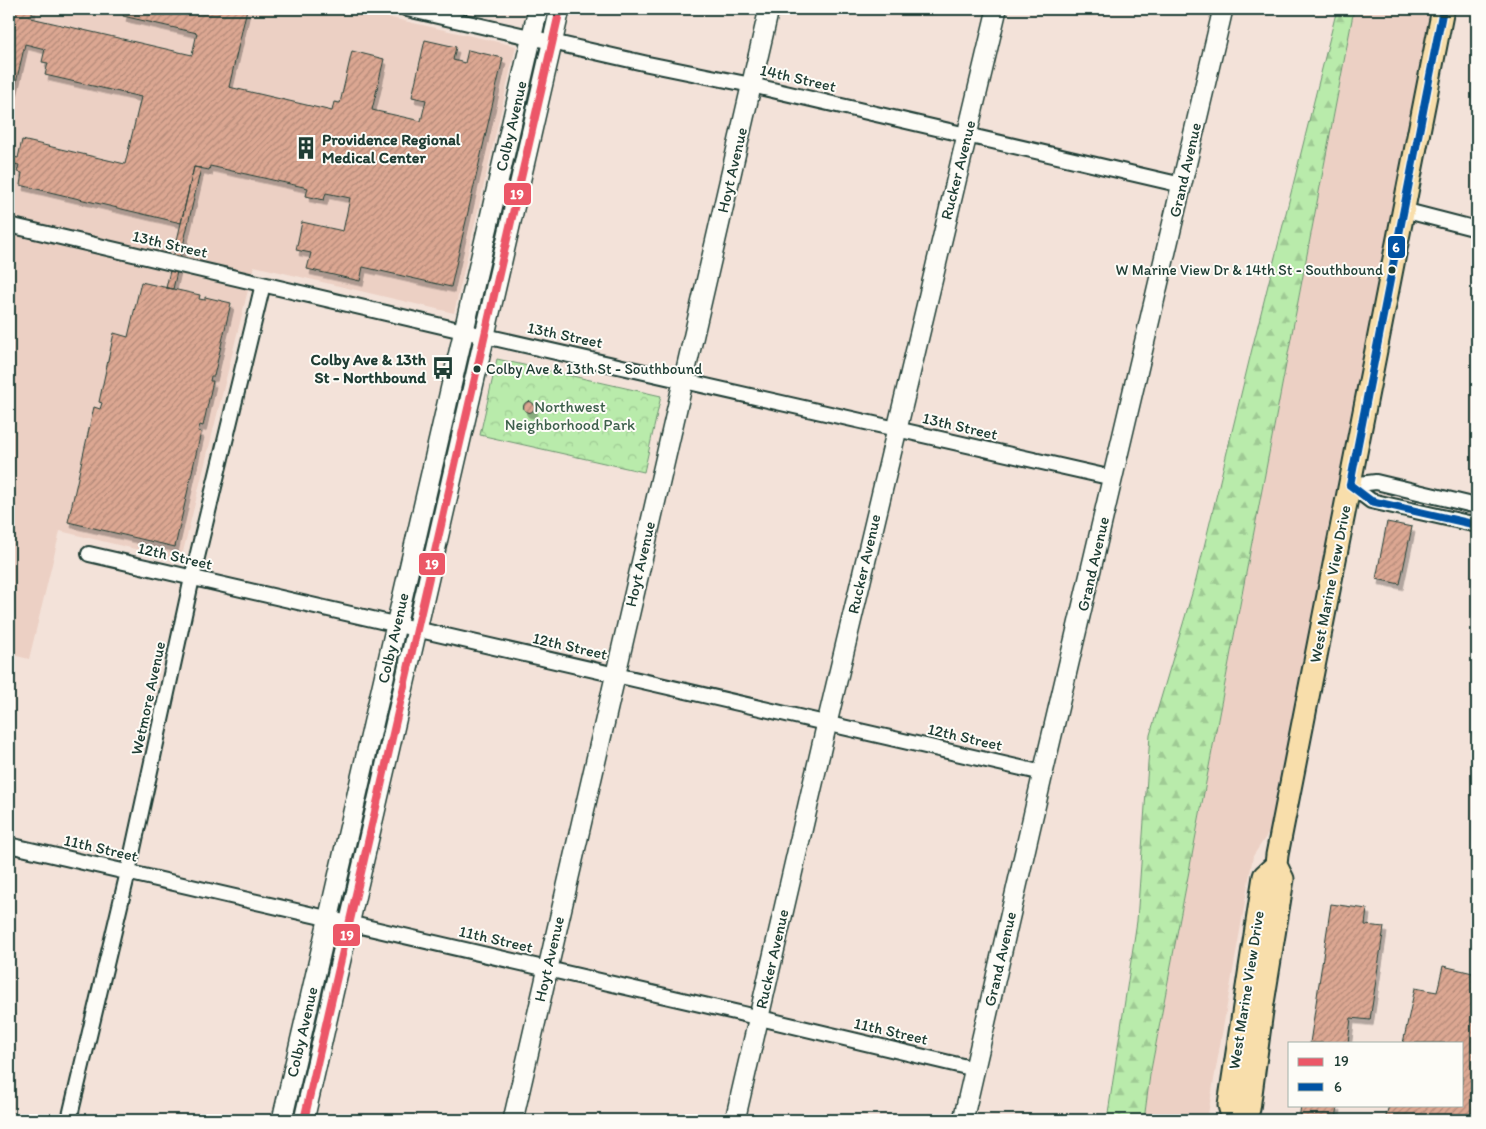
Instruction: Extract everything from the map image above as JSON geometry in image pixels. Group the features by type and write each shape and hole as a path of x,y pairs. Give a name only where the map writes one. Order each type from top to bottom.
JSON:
{"main road":[{"name":"West Marine View Drive","path":"1233,1120 1229,1105 1264,876 1276,865 1443,9"},
{"name":"West Marine View Drive","path":"1241,1120 1249,1109 1263,1003 1283,879 1276,865"}],"street":[{"name":"14th Street","path":"407,9 752,85 1182,185"},
{"name":"Colby Avenue","path":"282,1120 538,9"},
{"name":"Colby Avenue","path":"304,1120 560,9"},
{"name":"Hoyt Avenue","path":"513,1120 769,9"},
{"name":"Rucker Avenue","path":"735,1120 896,429 997,9"},
{"name":"Grand Avenue","path":"963,1120 1223,9"},
{"path":"1403,210 1477,229"},
{"name":"13th Street","path":"9,225 484,336 1113,478"},
{"name":"Wetmore Avenue","path":"68,1120 128,872 192,578 263,284"},
{"path":"1350,484 1376,482 1477,506"},
{"path":"1350,484 1371,501 1477,525"},
{"name":"12th Street","path":"89,554 1043,773"},
{"name":"11th Street","path":"9,845 759,1017 975,1069"}],"shaded area":[{"path":"9,9 351,9 516,46 454,313 254,266 181,560 60,531 29,659 9,654"},
{"path":"1354,9 1443,9 1287,805 1253,856 1207,1120 1144,1120 1150,1075"}],"green space":[{"path":"1337,9 1354,9 1150,1075 1144,1120 1107,1120 1137,921 1150,735 1196,580"},
{"name":"Northwest Neighborhood Park","path":"497,359 661,396 644,472 480,435"}],"building":[{"name":"Providence Regional Medical Center","path":"9,9 33,9 31,18 192,55 197,33 123,16 125,9 247,9 229,87 332,111 334,102 340,103 352,51 384,59 372,110 421,121 426,100 412,97 425,40 456,47 453,60 465,63 468,50 503,58 451,287 363,267 360,281 307,269 311,253 296,250 302,222 343,231 350,198 326,193 324,200 306,196 308,188 210,166 209,170 194,167 181,223 20,185 22,173 17,172 19,165 9,163 9,156 18,158 22,140 125,164 141,97 45,75 48,63 42,62 45,49 25,44 9,113"},
{"path":"194,167 201,168 173,289 166,288"},
{"path":"141,282 200,295 199,299 205,300 205,297 231,303 214,376 211,376 210,381 213,381 203,426 200,425 198,431 201,432 175,547 68,522 94,407 100,409 102,403 99,402 114,333 128,337"},
{"path":"529,401 535,407 529,413 523,407"},
{"path":"1387,522 1412,527 1400,584 1376,579"},
{"path":"1331,904 1367,909 1365,925 1384,927 1370,1020 1351,1018 1348,1042 1310,1042"},
{"path":"1443,966 1477,974 1477,1120 1385,1120 1389,1106 1464,1106 1464,1042 1403,1042 1415,988 1437,992"},
{"path":"1301,1106 1338,1106 1336,1120 1299,1120"}],"transit line":[{"name":"19","path":"304,1120 560,9"},
{"name":"6","path":"1350,485 1443,9"},
{"name":"6","path":"1350,485 1371,501 1477,525"}],"place":[{"name":"Providence Regional Medical Center","path":"306,148"},
{"name":"W Marine View Dr & 14th St - Southbound","path":"1392,270"},
{"name":"Colby Ave & 13th St - Northbound","path":"443,368"},
{"name":"Colby Ave & 13th St - Southbound","path":"477,369"}]}
